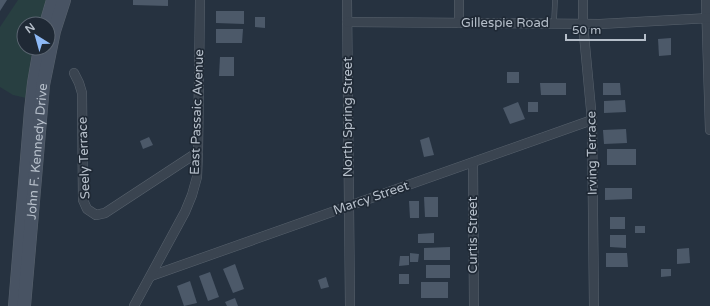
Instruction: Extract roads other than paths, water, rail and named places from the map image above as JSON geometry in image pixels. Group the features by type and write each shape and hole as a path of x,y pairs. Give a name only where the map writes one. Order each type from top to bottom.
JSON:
{"main road":[{"path":"48,16 53,0"},
{"name":"John F. Kennedy Drive","path":"24,306 43,85 54,31 64,0"},
{"name":"John F. Kennedy Drive","path":"15,306 31,110 39,56"}],"street":[{"name":"East Passaic Avenue","path":"134,306 185,212 197,177 200,0"},
{"name":"North Spring Street","path":"347,0 350,306"},
{"path":"459,0 459,23"},
{"name":"Irving Terrace","path":"583,0 583,24 592,120 594,306"},
{"path":"706,0 708,18 710,130"},
{"name":"Gillespie Road","path":"348,22 583,24 708,18"},
{"name":"Seely Terrace","path":"74,74 82,93 83,200 87,209 96,215 104,213 198,152"},
{"name":"Marcy Street","path":"151,276 592,120"},
{"name":"Curtis Street","path":"473,163 474,306"}],"lane":[{"path":"554,23 555,0"}]}
